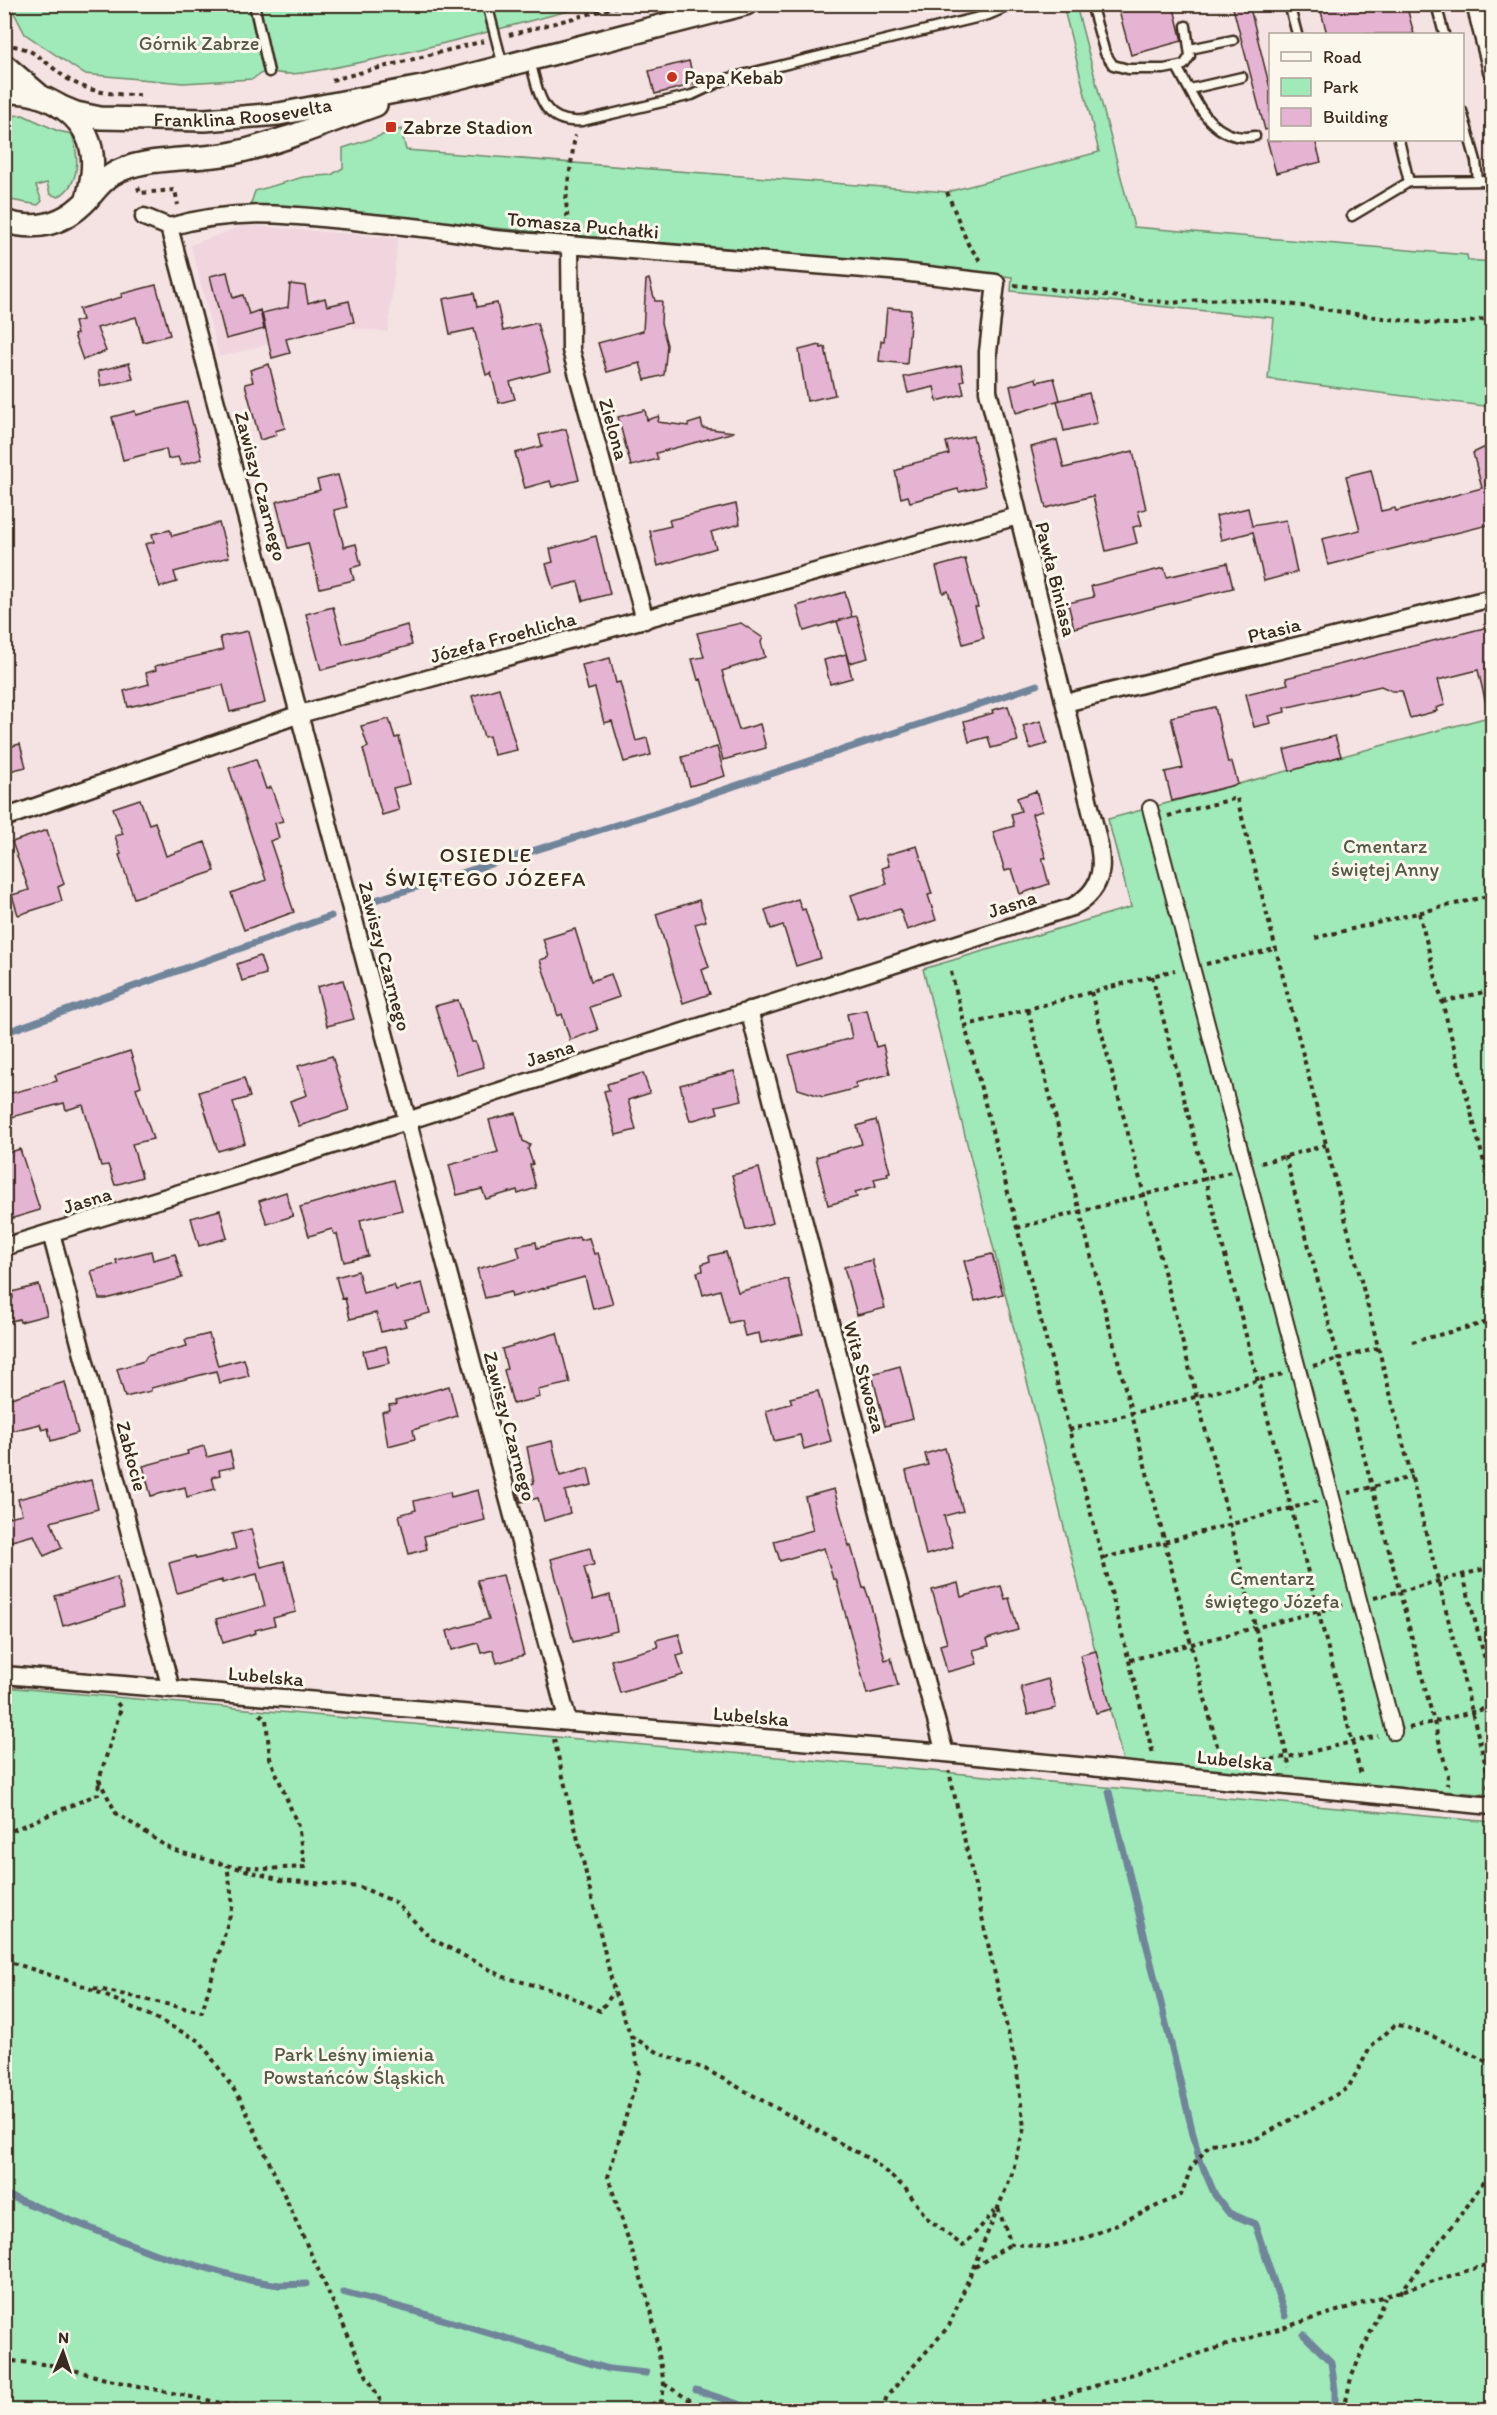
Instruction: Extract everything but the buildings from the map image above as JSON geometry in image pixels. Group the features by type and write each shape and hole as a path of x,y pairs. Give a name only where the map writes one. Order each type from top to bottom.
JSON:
{"street":[{"name":"Franklina Roosevelta","path":"59,106 91,117 237,119 279,114 427,86 746,4"},
{"path":"1475,4 1492,71"},
{"path":"4,65 38,94 59,106 77,122 91,148 93,167 87,200"},
{"name":"Franklina Roosevelta","path":"5,222 32,227 53,223 69,216 108,177 122,170 144,164 217,156 275,142 303,134 427,86"},
{"path":"4,93 38,94"},
{"name":"Tomasza Puchałki","path":"169,227 216,216 258,213 435,229 494,239 902,272 996,283"},
{"path":"144,217 169,227"},
{"name":"Zawiszy Czarnego","path":"169,227 568,1722"},
{"name":"Zielona","path":"570,245 571,350 645,620"},
{"name":"Pawła Biniasa","path":"996,283 987,352 988,391 1102,858 1098,882"},
{"name":"Józefa Froehlicha","path":"4,818 300,714 1018,516"},
{"name":"Ptasia","path":"1065,703 1492,598"},
{"path":"1152,814 1394,1732"},
{"name":"Jasna","path":"4,1247 1072,907 1092,893 1098,882"},
{"name":"Wita Stwosza","path":"749,1010 879,1512 945,1753"},
{"name":"Zabłocie","path":"51,1233 171,1689"},
{"name":"Lubelska","path":"4,1675 945,1753 1492,1806"}],"lane":[{"path":"254,4 269,72"},
{"path":"487,4 503,67"},
{"path":"530,60 546,109 560,119 577,121 692,95 726,79 988,15 1014,4"},
{"path":"1091,4 1105,52 1113,65 1128,69 1177,67 1188,61 1190,49 1186,26"},
{"path":"1289,4 1297,33"},
{"path":"1436,4 1444,33"},
{"path":"1190,49 1233,39"},
{"path":"1177,67 1204,115 1216,127 1236,137 1255,136"},
{"path":"1190,89 1242,77"},
{"path":"1464,118 1476,161 1478,181"},
{"path":"1398,141 1409,182"},
{"path":"1352,216 1409,182 1492,181"}],"path":[{"path":"326,82 627,4"},
{"path":"5,45 20,47 35,54 62,75 88,89 114,94 146,96"},
{"path":"570,245 566,201 577,121"},
{"path":"138,187 140,193 175,190 178,205 173,207 169,227"},
{"path":"947,192 968,244 996,283 1173,303 1190,300 1238,300 1449,325 1492,317"},
{"path":"1152,814 1237,798 1489,1778 1490,1789 1478,1788"},
{"path":"1315,938 1492,895"},
{"path":"1419,913 1492,1193"},
{"path":"964,1026 1152,976 1275,949"},
{"path":"951,972 1153,1754"},
{"path":"1152,976 1293,1508 1362,1780"},
{"path":"1443,1002 1492,990"},
{"path":"1091,992 1142,1195 1230,1524 1291,1775"},
{"path":"1028,1010 1078,1212 1222,1764"},
{"path":"1017,1228 1326,1145"},
{"path":"1286,1156 1448,1775 1447,1786"},
{"path":"1412,1342 1492,1321"},
{"path":"1069,1430 1379,1348"},
{"path":"1104,1558 1412,1477"},
{"path":"1130,1660 1492,1567"},
{"path":"1462,1575 1492,1686"},
{"path":"4,1834 98,1794 99,1780 121,1708 95,1682"},
{"path":"227,1865 264,1869 305,1867 298,1826 270,1758 266,1719 236,1695"},
{"path":"1244,1762 1288,1757 1492,1707"},
{"path":"550,1721 614,1991 631,2036 639,2072 608,2177 651,2309 664,2384 662,2410"},
{"path":"882,2410 887,2396 949,2326 1012,2174 1024,2128 1017,2072 945,1753"},
{"path":"99,1780 116,1813 172,1850 280,1880 360,1887 395,1902 432,1939 504,1977 563,1994 600,2011 614,1991"},
{"path":"1437,1785 1458,1787"},
{"path":"4,1960 84,1986 202,2012 233,1905 227,1865"},
{"path":"84,1986 190,2036 200,2042 207,2051 241,2100 367,2377 386,2410"},
{"path":"974,2267 1011,2244 1046,2247 1084,2239 1180,2195 1191,2168 1210,2144 1254,2140 1348,2088 1370,2048 1396,2024 1430,2035 1492,2064"},
{"path":"631,2036 659,2053 705,2069 873,2161 905,2188 927,2218 963,2246 998,2208"},
{"path":"1400,2293 1468,2205 1492,2169"},
{"path":"998,2208 1011,2244"},
{"path":"1017,2410 1386,2298 1492,2263"},
{"path":"1344,2410 1351,2378 1386,2298"},
{"path":"4,2360 60,2366 109,2380 255,2410"},
{"path":"664,2384 705,2410"},
{"path":"634,2410 662,2401"}],"shaded area":[{"path":"245,225 398,238 388,332 353,328 353,323 219,357 191,245"}],"green space":[{"name":"Górnik Zabrze","path":"10,5 592,5 369,61 291,74 267,72 253,79 183,83 84,74 25,34"},
{"path":"1063,5 1076,5 1134,227 1467,255 1468,260 1492,262 1492,407 1268,379 1274,318 1011,291 1012,277 905,265 250,206 255,191 303,177 331,175 343,168 343,148 401,129 406,150 947,192 1099,152"},
{"path":"23,115 58,131 72,134 76,151 76,169 71,185 58,197 50,194 47,183 36,186 42,201 38,205 5,199 5,116"},
{"name":"Cmentarz świętego Józefa","path":"1492,716 1492,1795 1124,1765 923,969 1131,907 1108,819"},
{"name":"Park Leśny imienia Powstańców Śląskich","path":"5,1687 1492,1822 1492,2410 5,2410"}],"waterway":[{"path":"369,902 654,813 1037,685"},
{"path":"4,1033 331,916"},
{"path":"1109,1792 1199,2158 1215,2195 1229,2213 1255,2224 1285,2316"},
{"path":"4,2194 153,2253 249,2280 279,2285 306,2284"},
{"path":"343,2292 609,2369 646,2373"},
{"path":"1304,2335 1331,2362 1335,2410"},
{"path":"696,2390 756,2410"}],"place":[{"name":"Papa Kebab","path":"672,77"},
{"name":"Zabrze Stadion","path":"391,127"}],"district":[{"name":"OSIEDLE ŚWIĘTEGO JÓZEFA","path":"486,866"}],"park label":[{"name":"Cmentarz świętej Anny","path":"1385,858"}]}
